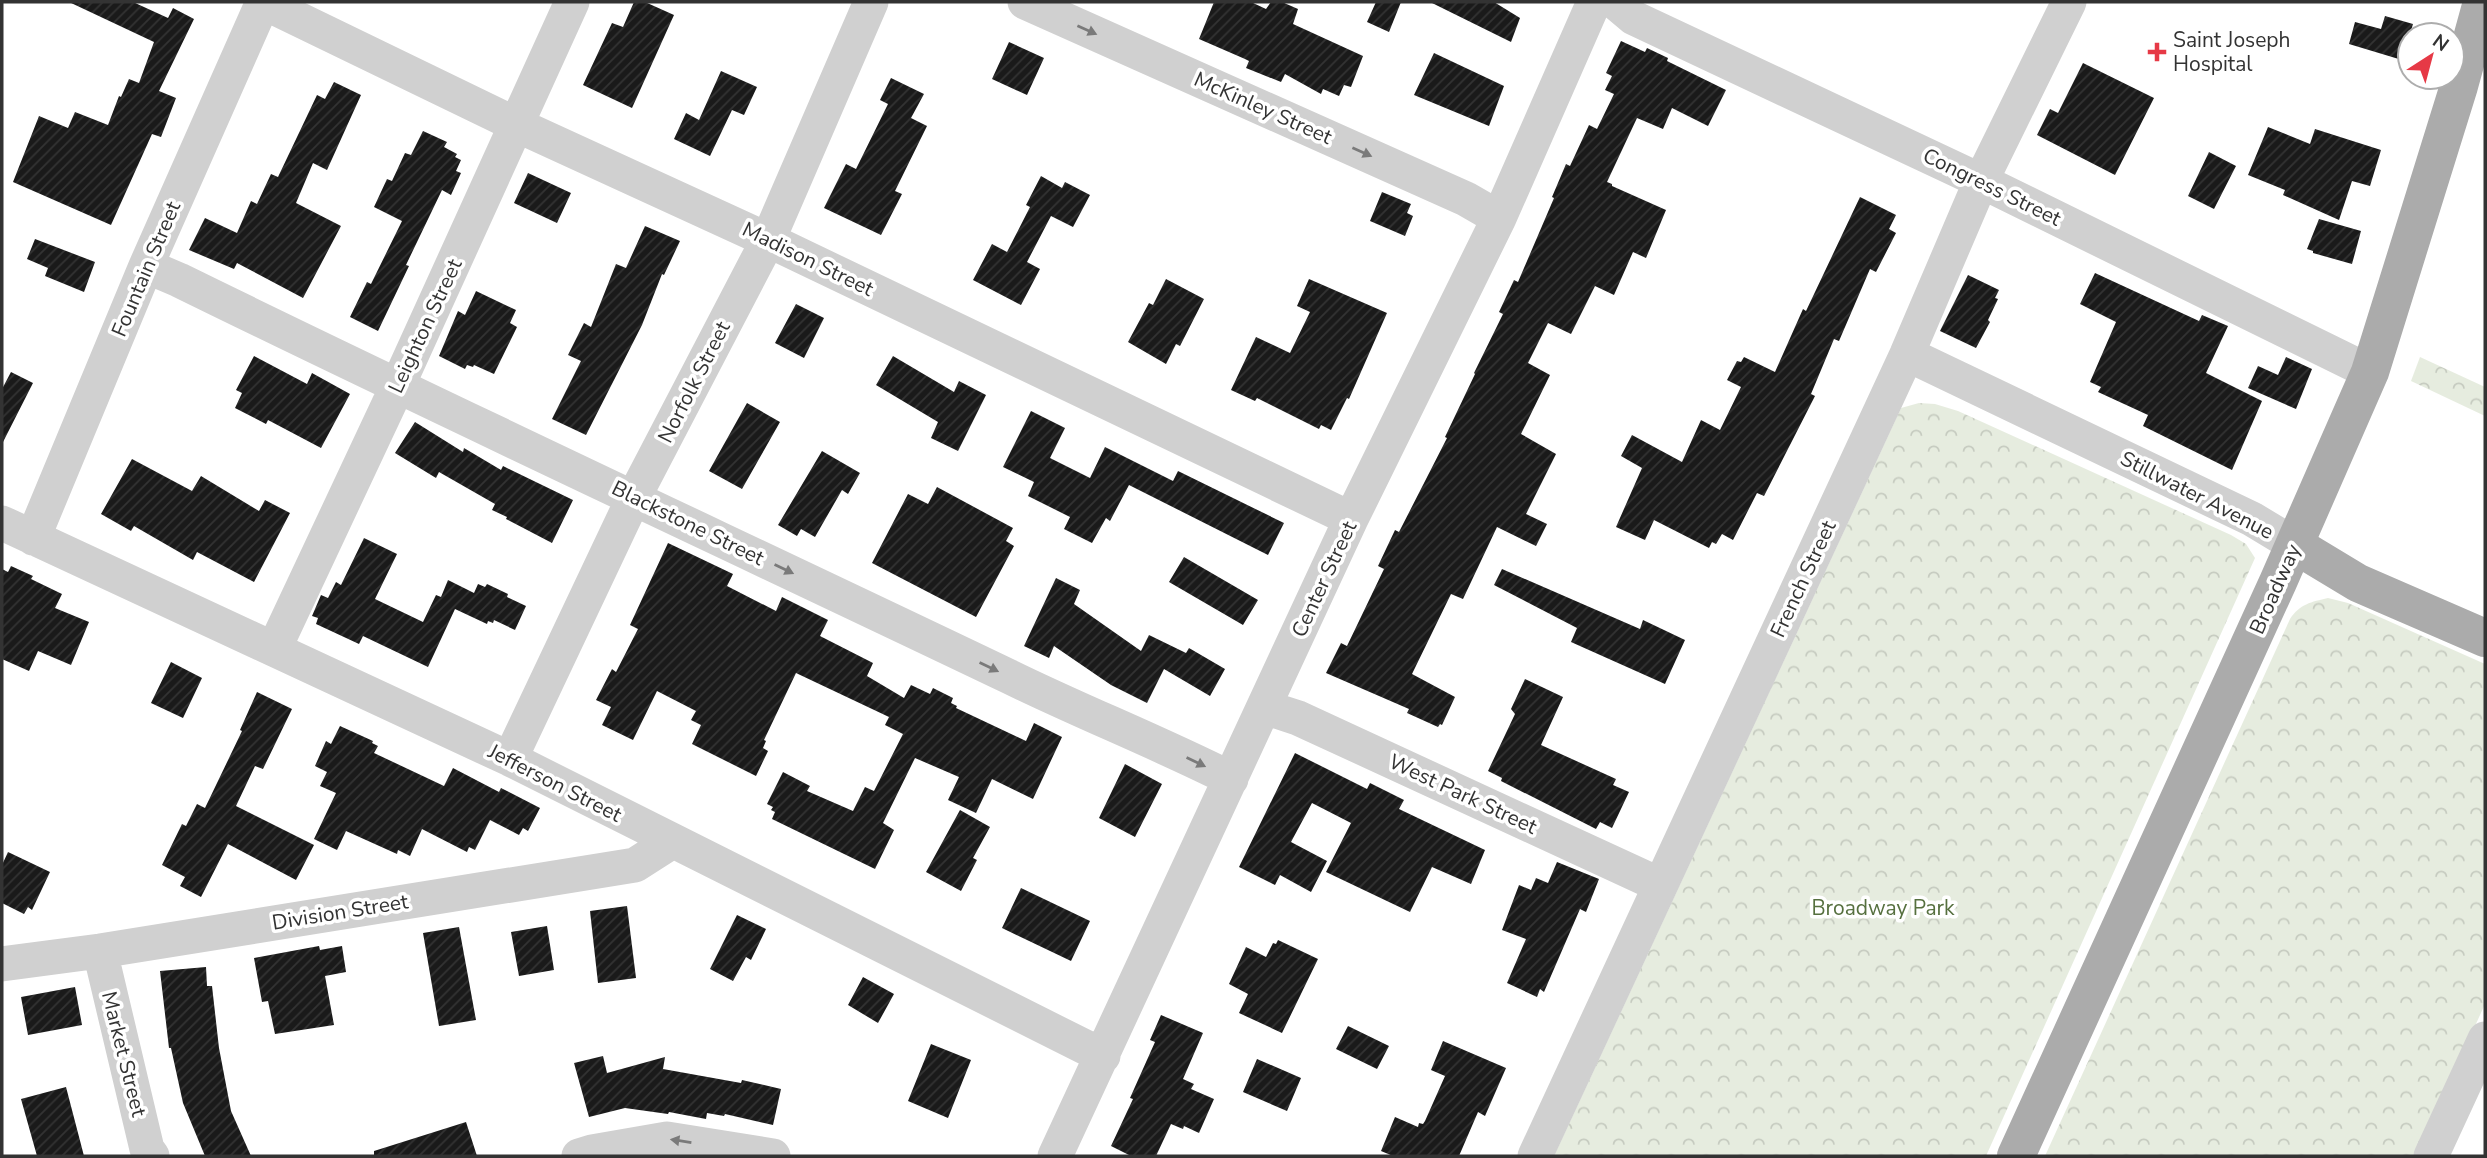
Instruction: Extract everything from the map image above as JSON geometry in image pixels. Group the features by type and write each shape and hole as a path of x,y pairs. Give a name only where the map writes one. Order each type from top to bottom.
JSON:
{"main road":[{"name":"Broadway","path":"2016,1156 2295,545 2370,372 2459,86 2482,2"},
{"name":"Stillwater Avenue","path":"2295,545 2358,583 2485,638"}],"street":[{"name":"Madison Street","path":"263,2 1351,519"},
{"name":"Fountain Street","path":"33,538 146,266 263,2"},
{"name":"Leighton Street","path":"274,649 397,387 572,2"},
{"name":"Norfolk Street","path":"510,759 634,497 768,240 871,2"},
{"name":"McKinley Street","path":"1025,2 1466,199 1499,218"},
{"name":"Center Street","path":"1055,1156 1351,519 1499,218 1594,2"},
{"name":"Congress Street","path":"1615,2 1634,18 1981,181 2370,372"},
{"name":"French Street","path":"1535,1156 1908,354 1981,181 2069,2"},
{"name":"Blackstone Street","path":"146,266 1042,693 1231,779"},
{"name":"Stillwater Avenue","path":"1908,354 2252,519 2295,545"},
{"name":"Jefferson Street","path":"2,523 510,759 671,842 1103,1056"},
{"name":"West Park Street","path":"1264,707 1298,718 1660,885"},
{"name":"Division Street","path":"2,964 100,951 635,865 671,842"},
{"name":"Market Street","path":"100,951 147,1149 152,1156"},
{"path":"2431,1156 2485,1039"},
{"path":"579,1156 667,1139 773,1156"}],"green space":[{"path":"2420,357 2485,387 2485,416 2411,381"},
{"name":"Broadway Park","path":"1919,403 1935,404 1958,411 2231,535 2246,544 2255,558 1986,1156 1554,1156 1901,408"},
{"path":"2328,598 2348,603 2485,664 2485,1004 2416,1156 2045,1156 2290,619 2311,602"}],"building":[{"path":"69,2 133,2 168,18 173,8 194,19 159,91 176,98 161,137 152,134 111,225 13,182 39,116 68,128 75,112 108,125 129,79 139,83 154,42"},
{"path":"634,2 645,2 674,15 632,108 583,85 612,23 623,27"},
{"path":"1214,2 1251,2 1266,9 1271,2 1282,2 1298,9 1293,24 1363,56 1351,87 1344,85 1339,96 1323,89 1321,94 1285,74 1281,82 1246,68 1249,61 1199,39"},
{"path":"1376,2 1401,2 1389,32 1367,22"},
{"path":"1430,2 1494,2 1520,18 1511,42"},
{"path":"2385,16 2402,21 2396,21 2396,58 2349,44 2355,22 2381,29"},
{"path":"1621,41 1645,52 1647,48 1726,90 1708,126 1672,108 1663,129 1637,118 1607,182 1666,210 1646,258 1633,252 1614,295 1595,286 1571,334 1548,323 1528,363 1550,375 1521,434 1556,454 1526,514 1547,524 1536,546 1497,527 1463,599 1451,594 1412,674 1455,697 1442,725 1438,727 1407,713 1409,709 1326,673 1341,643 1347,646 1384,569 1378,566 1395,530 1399,532 1447,438 1445,437 1503,314 1499,312 1514,280 1518,282 1566,164 1570,166 1589,125 1597,129 1614,94 1605,90 1612,76 1606,73"},
{"path":"1009,42 1044,58 1027,95 992,79"},
{"path":"1434,53 1504,86 1489,126 1414,95"},
{"path":"2083,63 2154,98 2115,175 2037,135 2050,109 2058,113"},
{"path":"721,71 757,87 744,115 732,110 710,156 674,139 686,113 699,120"},
{"path":"891,78 924,94 911,118 927,126 895,191 902,194 881,235 824,208 846,164 856,169 888,104 880,100"},
{"path":"334,82 361,95 327,170 313,163 296,203 341,226 303,298 237,263 234,269 189,250 205,218 237,233 251,201 257,204 271,174 278,177 317,95 325,99"},
{"path":"2268,127 2310,144 2315,129 2381,150 2370,186 2352,181 2339,220 2283,195 2285,190 2248,175"},
{"path":"423,131 447,142 444,147 457,154 455,157 461,160 456,171 461,173 451,195 442,190 378,331 350,317 367,282 371,284 402,221 374,207 387,179 392,181 405,153 411,155"},
{"path":"2209,152 2236,166 2214,209 2188,196"},
{"path":"528,173 571,193 557,223 514,203"},
{"path":"1041,176 1062,188 1065,182 1090,195 1073,227 1051,216 1027,262 1040,269 1021,305 973,280 992,244 1007,252 1030,207 1026,205"},
{"path":"1382,192 1411,204 1407,213 1413,216 1405,236 1370,221"},
{"path":"1860,197 1896,215 1889,229 1896,233 1876,272 1870,269 1839,341 1834,339 1811,394 1815,396 1764,496 1757,493 1733,540 1722,534 1716,544 1712,542 1709,548 1654,520 1645,540 1616,527 1642,468 1621,456 1632,435 1682,462 1701,420 1720,430 1741,387 1727,380 1737,361 1741,362 1744,357 1775,372 1803,309 1806,311"},
{"path":"2319,219 2361,231 2352,264 2307,249"},
{"path":"645,226 680,241 664,275 662,274 642,325 586,435 552,419 581,361 568,355 584,323 591,327 616,264 626,268"},
{"path":"35,239 95,262 84,292 45,276 48,268 27,259"},
{"path":"2095,273 2199,321 2202,315 2228,326 2206,373 2262,401 2232,470 2143,426 2148,415 2098,392 2101,387 2090,382 2116,322 2080,304"},
{"path":"1968,275 1999,290 1995,298 1998,299 1988,320 1990,322 1976,348 1940,331"},
{"path":"1166,279 1204,299 1180,346 1176,344 1166,364 1128,342 1149,303 1153,305"},
{"path":"1309,279 1387,313 1349,399 1347,398 1331,430 1321,425 1319,429 1257,398 1255,401 1231,390 1256,337 1290,353 1310,312 1297,306"},
{"path":"476,291 516,310 510,323 517,327 494,374 474,365 467,365 465,369 439,356 458,311 465,315"},
{"path":"796,304 824,318 804,358 775,343"},
{"path":"254,356 307,384 312,373 350,394 321,448 268,420 266,424 235,408 242,393 236,390"},
{"path":"893,356 954,392 959,381 986,395 958,451 931,438 938,422 876,385"},
{"path":"2286,357 2312,369 2296,409 2248,388 2258,366 2278,375"},
{"path":"11,372 33,383 2,444 2,389"},
{"path":"747,403 780,422 742,489 709,471"},
{"path":"1031,411 1065,428 1050,458 1090,478 1105,447 1173,481 1178,471 1284,523 1268,555 1129,485 1110,521 1106,518 1092,543 1064,529 1070,517 1028,496 1034,482 1003,467"},
{"path":"415,422 463,452 464,448 501,470 503,466 573,500 552,543 492,510 495,504 439,472 436,478 395,453"},
{"path":"822,451 860,473 848,494 842,490 815,537 801,529 797,536 778,525"},
{"path":"132,459 192,491 201,476 259,511 265,500 290,513 254,582 197,552 193,560 134,526 131,531 101,514"},
{"path":"937,487 1013,528 1006,541 1014,546 976,617 872,563 908,494 928,504"},
{"path":"364,538 397,554 375,599 423,622 436,595 441,597 448,580 474,593 478,584 485,587 487,584 526,606 515,630 494,620 493,623 488,621 487,624 455,609 428,667 363,636 359,644 316,624 318,618 312,616 321,595 328,598 336,582 341,585"},
{"path":"668,543 733,574 727,586 776,611 782,597 828,620 820,636 873,663 867,676 904,698 911,685 930,694 933,688 953,698 951,703 957,706 956,708 1026,741 1034,723 1062,737 1033,799 992,779 976,813 948,800 959,777 915,758 883,823 894,830 875,869 772,819 775,812 771,810 773,807 767,804 783,772 810,786 807,791 853,811 865,787 874,791 903,734 885,725 889,717 796,673 764,740 766,741 763,748 768,751 756,776 692,744 701,725 691,720 696,711 657,691 633,740 602,725 611,707 596,700 612,669 616,672 638,629 630,625"},
{"path":"1184,557 1258,600 1243,625 1169,582"},
{"path":"11,566 62,594 55,608 89,622 71,665 38,651 29,671 2,659 2,569 8,572"},
{"path":"1502,569 1640,629 1643,620 1685,640 1665,684 1571,642 1577,628 1494,585"},
{"path":"1056,578 1080,590 1074,604 1141,651 1149,635 1186,653 1189,648 1225,669 1210,696 1164,669 1147,703 1111,685 1054,646 1049,658 1024,646"},
{"path":"171,662 202,678 183,718 151,703"},
{"path":"1525,679 1563,697 1541,745 1616,779 1613,785 1629,792 1612,828 1600,822 1596,829 1501,781 1502,778 1488,771 1515,714 1511,709"},
{"path":"257,692 292,709 263,769 255,766 236,806 314,845 296,880 228,844 201,897 180,886 185,877 162,865 182,824 186,826 197,804 205,808 242,731 240,730"},
{"path":"340,726 373,741 372,743 378,746 374,753 444,786 453,768 499,792 501,788 540,808 528,831 523,828 519,835 490,820 475,850 469,847 467,852 422,829 410,856 398,850 397,854 346,831 337,850 314,839 336,793 320,786 327,772 315,766 326,741 331,744"},
{"path":"1295,753 1367,789 1370,783 1404,800 1399,809 1485,850 1471,884 1432,867 1410,912 1326,872 1351,823 1312,803 1291,842 1327,861 1311,892 1280,875 1275,885 1239,867"},
{"path":"1125,764 1162,784 1135,837 1099,818"},
{"path":"960,810 990,827 973,858 977,860 961,891 926,872"},
{"path":"8,852 50,872 32,910 28,907 24,914 2,903 2,865"},
{"path":"1557,862 1599,879 1586,912 1580,909 1544,992 1540,989 1537,997 1507,983 1526,939 1502,930 1519,885 1531,890 1536,878 1548,883"},
{"path":"1021,888 1090,921 1071,961 1002,928"},
{"path":"627,906 636,978 598,983 590,911"},
{"path":"737,915 766,929 751,960 746,957 733,981 710,969"},
{"path":"547,926 554,970 519,976 511,932"},
{"path":"459,927 476,1020 439,1026 423,933"},
{"path":"1278,940 1318,959 1282,1033 1239,1013 1248,994 1229,984 1246,947 1266,957 1273,943 1276,944"},
{"path":"319,946 320,950 342,946 346,972 325,976 334,1025 275,1034 268,1001 262,1002 254,958"},
{"path":"206,967 207,986 212,986 219,1048 231,1111 251,1156 205,1156 183,1103 169,1048 160,971"},
{"path":"863,977 894,994 878,1023 848,1005"},
{"path":"75,987 82,1025 28,1035 21,997"},
{"path":"1161,1015 1203,1033 1183,1079 1194,1084 1191,1089 1214,1099 1199,1133 1171,1124 1156,1156 1131,1156 1111,1146 1155,1042 1150,1040"},
{"path":"1348,1026 1389,1046 1377,1069 1336,1049"},
{"path":"1443,1041 1506,1068 1485,1116 1478,1112 1459,1156 1393,1156 1381,1151 1395,1117 1418,1127 1419,1123 1423,1124 1425,1121 1445,1076 1431,1070"},
{"path":"931,1044 971,1060 948,1118 908,1101"},
{"path":"603,1056 607,1073 665,1057 663,1069 741,1083 742,1080 781,1089 773,1125 725,1114 707,1113 706,1119 625,1108 589,1117 574,1063"},
{"path":"1257,1059 1301,1078 1287,1111 1243,1092"},
{"path":"66,1087 84,1156 37,1156 21,1099"},
{"path":"466,1122 477,1156 374,1156 374,1151"}],"place":[{"name":"Saint Joseph Hospital","path":"2157,52"}]}
